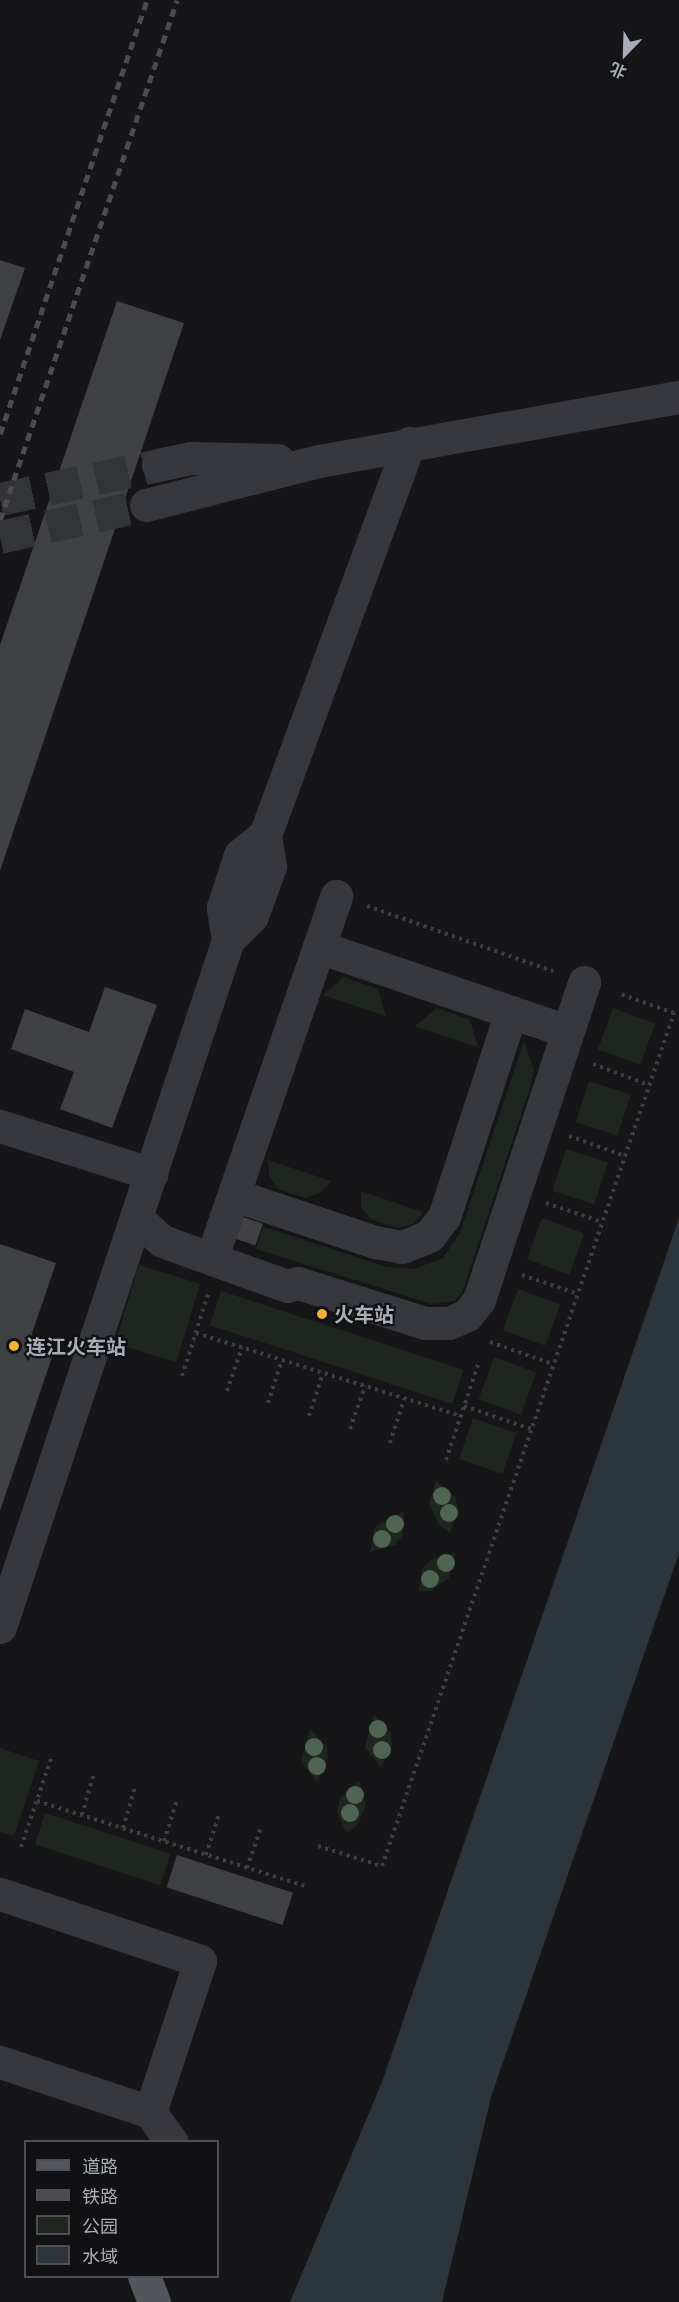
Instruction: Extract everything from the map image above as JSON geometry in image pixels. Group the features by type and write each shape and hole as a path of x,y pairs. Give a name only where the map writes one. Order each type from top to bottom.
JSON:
{"main road":[{"path":"136,2302 138,2278"},
{"path":"144,2278 154,2302"}],"street":[{"path":"146,505 319,461 409,443 679,397"},
{"path":"0,1627 228,940 223,907 240,855 265,835 409,443"},
{"path":"158,465 190,458 319,461"},
{"path":"213,1257 336,896"},
{"path":"319,947 511,1012 574,1046"},
{"path":"137,1219 162,1240 287,1286 298,1283 425,1323 449,1323 467,1315 479,1300 574,1046 584,982"},
{"path":"234,1195 375,1242 402,1247 429,1236 444,1217 511,1012"},
{"path":"0,1126 152,1174"},
{"path":"0,1894 200,1961 150,2112"},
{"path":"0,2062 150,2112 171,2140"}],"path":[{"path":"318,1846 382,1866 674,1013 336,896"},
{"path":"574,1046 649,1085"},
{"path":"557,1131 625,1156"},
{"path":"534,1199 602,1222"},
{"path":"510,1271 578,1294"},
{"path":"182,1376 209,1290"},
{"path":"196,1333 461,1416"},
{"path":"486,1341 553,1364"},
{"path":"227,1391 242,1347"},
{"path":"268,1403 282,1360"},
{"path":"446,1460 479,1362"},
{"path":"309,1416 323,1373"},
{"path":"350,1429 365,1386"},
{"path":"390,1443 404,1399"},
{"path":"464,1406 531,1429"},
{"path":"21,1847 51,1760"},
{"path":"82,1815 94,1773"},
{"path":"123,1828 135,1787"},
{"path":"164,1841 177,1800"},
{"path":"37,1801 305,1886"},
{"path":"206,1855 219,1814"},
{"path":"247,1868 261,1827"}],"green space":[{"path":"344,977 378,989 386,1016 323,995"},
{"path":"437,1008 470,1020 478,1047 415,1026"},
{"path":"613,1008 655,1023 640,1065 598,1049"},
{"path":"524,1041 534,1070 529,1091 462,1293 455,1301 432,1304 256,1249 263,1227 387,1267 414,1269 443,1258 460,1233"},
{"path":"589,1081 631,1095 618,1135 576,1122"},
{"path":"566,1149 608,1163 594,1204 552,1191"},
{"path":"268,1160 331,1181 320,1193 305,1198 278,1189 269,1176"},
{"path":"361,1191 423,1212 413,1224 398,1228 370,1219 361,1207"},
{"path":"542,1218 584,1233 569,1275 527,1259"},
{"path":"139,1265 200,1284 176,1362 115,1343"},
{"path":"518,1289 560,1304 545,1346 503,1330"},
{"path":"221,1291 464,1370 452,1404 210,1325"},
{"path":"494,1357 536,1372 521,1415 479,1399"},
{"path":"473,1418 516,1433 502,1474 459,1459"},
{"path":"436,1481 455,1496 458,1508 450,1533 439,1525 429,1504"},
{"path":"404,1511 403,1535 395,1545 370,1552 375,1527"},
{"path":"455,1553 449,1578 431,1591 419,1592 422,1569 430,1560"},
{"path":"374,1714 390,1732 392,1744 381,1768 365,1747"},
{"path":"310,1729 327,1747 328,1758 317,1782 301,1761"},
{"path":"0,1748 39,1761 14,1836 0,1832"},
{"path":"359,1780 366,1806 356,1827 346,1833 337,1811 340,1799"},
{"path":"45,1813 171,1854 160,1885 35,1844"}],"water":[{"path":"679,1218 679,1553 491,2097 442,2302 290,2302 382,2082"}],"building":[{"path":"0,260 25,268 0,340"},
{"path":"117,301 184,323 0,871 0,645"},
{"path":"105,987 157,1005 112,1128 60,1109 74,1072 11,1049 25,1009 89,1032"},
{"path":"243,1217 263,1224 255,1246 236,1239"},
{"name":"连江火车站","path":"0,1244 56,1263 27,1348 52,1357 0,1511"},
{"path":"177,1855 293,1893 283,1925 166,1887"}],"tunnel":[{"path":"0,499 158,465"},
{"path":"0,537 146,505"}],"railway":[{"path":"0,434 147,0"},
{"path":"0,520 177,0"}],"place":[{"name":"火车站","path":"322,1314"},
{"name":"连江火车站","path":"14,1346"}]}
